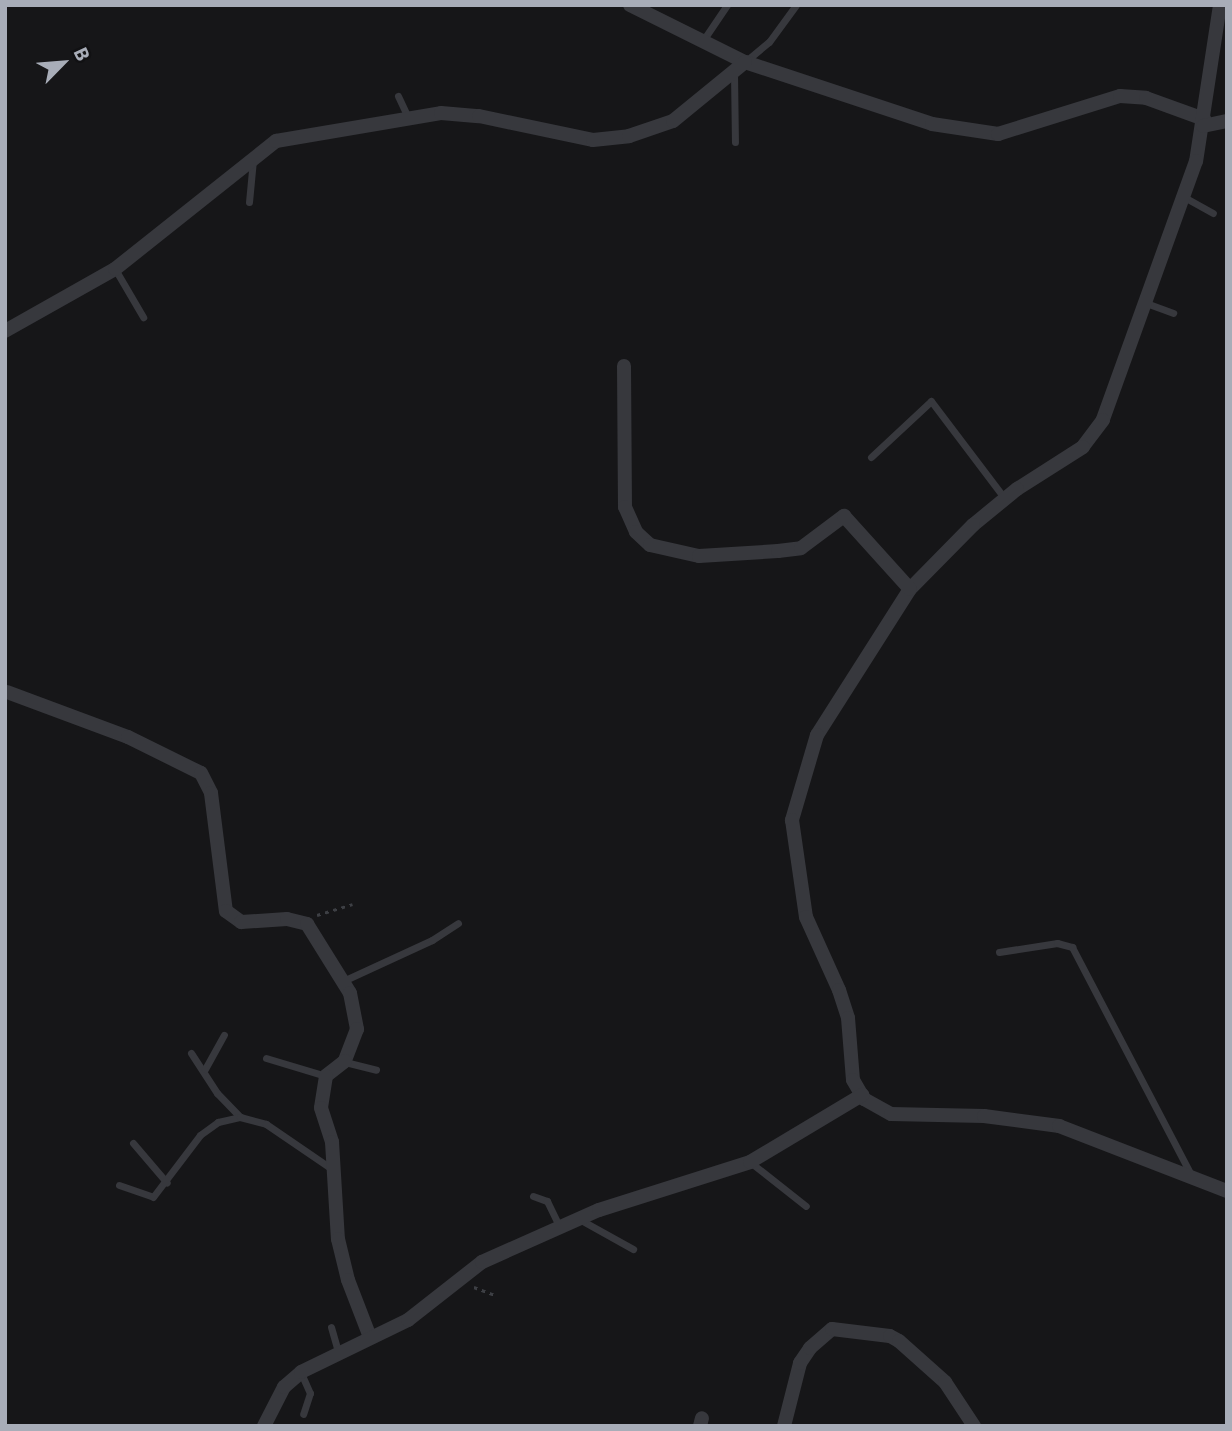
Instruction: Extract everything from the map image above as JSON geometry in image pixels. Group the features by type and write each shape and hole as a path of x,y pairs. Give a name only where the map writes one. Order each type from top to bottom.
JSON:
{"street":[{"path":"630,5 704,39 745,62 932,124 988,133 1009,132 1120,96 1146,98 1203,122 1227,121"},
{"path":"1220,5 1203,122 1184,197 1093,438 1005,499 910,589 817,735 792,820 806,917 839,990 848,1018 853,1080 862,1096 891,1114 973,1115 1059,1126 1227,1191"},
{"path":"5,331 115,269 253,156 276,141 408,117 479,116 593,140 629,136 673,121 745,62"},
{"path":"624,366 625,507 636,531 650,545 699,556 801,548 844,516 910,589"},
{"path":"7,692 128,737 201,773 211,793 226,911 241,922 287,919 307,924 342,981 357,1017 345,1062 326,1076 321,1108 332,1142 332,1169 341,1249 370,1337"},
{"path":"264,1426 284,1387 301,1372 408,1320 461,1282 482,1262 578,1219 750,1162 862,1096"},
{"path":"784,1426 800,1363 810,1348 832,1329 900,1341 945,1382 974,1426"}],"lane":[{"path":"704,39 727,5"},
{"path":"745,62 769,42 796,5"},
{"path":"734,73 735,142"},
{"path":"398,96 408,117"},
{"path":"249,202 253,156"},
{"path":"1184,197 1213,213"},
{"path":"115,269 143,317"},
{"path":"1146,303 1173,313"},
{"path":"871,457 931,401 1005,499"},
{"path":"342,981 458,923"},
{"path":"999,952 1057,943 1072,947 1193,1179"},
{"path":"205,1069 224,1035"},
{"path":"191,1053 205,1069 217,1093 240,1117"},
{"path":"266,1058 326,1076"},
{"path":"345,1062 376,1070"},
{"path":"119,1185 153,1197 167,1183 200,1135 218,1122 240,1117 266,1124 332,1169"},
{"path":"133,1143 167,1183"},
{"path":"750,1162 806,1206"},
{"path":"533,1196 547,1201 559,1227"},
{"path":"578,1219 633,1249"},
{"path":"331,1327 338,1352"},
{"path":"301,1372 310,1393 303,1414"}],"path":[{"path":"307,924 317,915 352,904"},
{"path":"461,1282 495,1295"}]}
